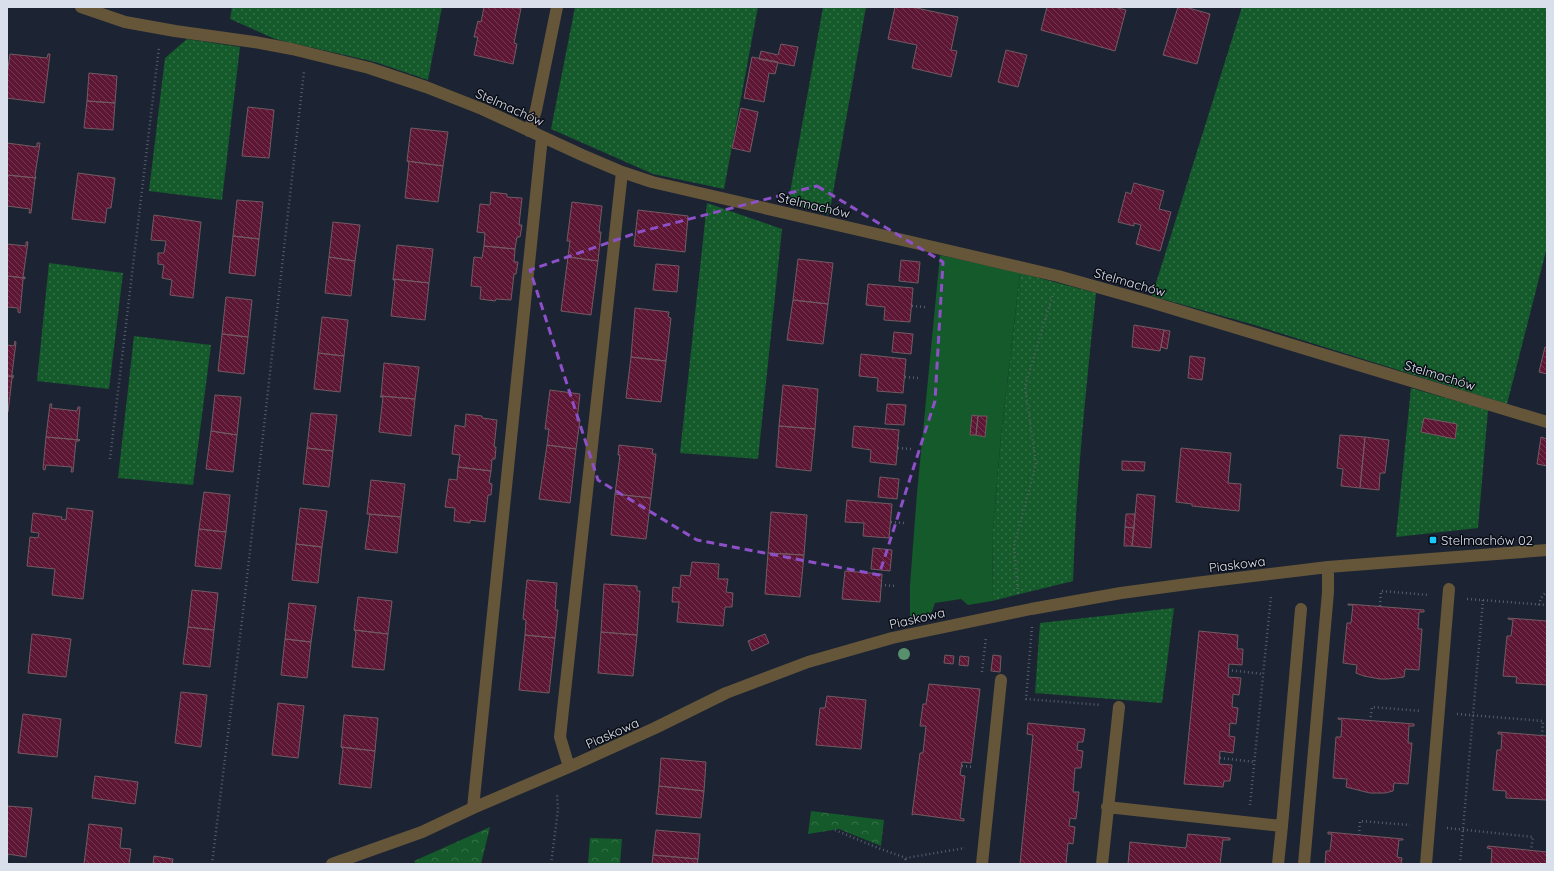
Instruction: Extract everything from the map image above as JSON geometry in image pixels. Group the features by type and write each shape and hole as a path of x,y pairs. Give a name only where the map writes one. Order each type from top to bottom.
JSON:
{"street":[{"name":"Stelmachów","path":"81,7 125,22 292,49 369,68 426,87 482,109 622,172 652,182 1058,276 1184,312 1547,422"},
{"path":"529,131 536,110 557,7"},
{"path":"473,808 542,137"},
{"path":"569,767 560,737 622,172"},
{"name":"Piaskowa","path":"332,864 422,832 473,808 556,773 726,694 808,662 892,638 1025,610 1121,593 1328,567 1547,550"},
{"path":"1304,864 1328,592 1328,567"},
{"path":"1426,864 1449,593"},
{"path":"1278,864 1301,608"},
{"path":"982,864 1000,680"},
{"path":"1102,864 1119,707"},
{"path":"1108,808 1282,826"}],"path":[{"path":"110,459 161,29"},
{"path":"212,864 244,604 305,64"},
{"path":"1058,276 1025,386 1036,464 1014,546 1025,610 1032,632 1026,699 1119,707"},
{"path":"912,306 925,307"},
{"path":"905,376 918,378"},
{"path":"898,448 911,449"},
{"path":"890,522 904,523"},
{"path":"881,585 895,586"},
{"path":"1539,605 1541,598 1547,590"},
{"path":"1380,606 1381,591 1449,593"},
{"path":"1248,823 1271,596"},
{"path":"1463,598 1547,605"},
{"path":"1460,864 1483,600"},
{"path":"1228,670 1263,674"},
{"path":"1370,721 1372,707 1544,721 1542,736"},
{"path":"1220,758 1255,762"},
{"path":"552,864 558,810 556,773"},
{"path":"1359,835 1360,821 1429,826 1533,837 1531,850"},
{"path":"835,830 906,858 962,848 983,850"},
{"path":"904,864 906,858"}],"highlighted area":[{"path":"817,186 943,262 935,401 879,575 697,540 598,480 530,270 639,232"}],"green space":[{"path":"232,7 442,7 428,80 375,62 275,39 230,19"},
{"path":"575,7 758,7 724,189 653,174 551,129"},
{"path":"823,7 866,7 829,215 788,204"},
{"path":"1242,7 1547,7 1547,247 1507,404 1251,324 1152,296"},
{"path":"187,39 240,47 222,200 149,191 165,58"},
{"path":"707,203 782,229 758,459 680,453"},
{"path":"940,255 1020,273 1001,436 993,529 992,601 968,605 961,599 935,603 931,614 910,619 910,585 917,493"},
{"path":"49,263 123,273 109,389 37,381"},
{"path":"1020,273 1096,293 1079,473 1073,581 992,601 993,529 1001,436"},
{"path":"134,336 211,345 193,485 118,478"},
{"path":"1411,388 1488,410 1478,528 1396,537"},
{"path":"1174,608 1162,703 1035,693 1040,623"},
{"path":"811,811 884,820 881,846 839,829 808,834"},
{"path":"490,827 481,864 416,864 414,861"},
{"path":"590,838 622,839 620,864 588,864"}],"building":[{"path":"484,7 521,8 514,43 517,44 513,64 474,55 478,37 474,37 478,21 481,22"},
{"path":"895,7 912,7 958,17 951,50 957,51 951,77 912,68 917,45 888,39"},
{"path":"1047,7 1114,7 1126,10 1115,51 1041,30"},
{"path":"1178,7 1185,7 1210,14 1197,64 1163,55"},
{"path":"781,44 798,47 794,66 759,59 761,51 778,55"},
{"path":"1006,50 1027,55 1018,87 998,82"},
{"path":"10,54 47,58 48,54 50,54 44,103 7,98 7,75"},
{"path":"752,57 778,62 775,74 769,73 764,102 744,98"},
{"path":"89,73 117,76 115,103 87,101"},
{"path":"87,101 115,103 113,130 84,128"},
{"path":"248,107 274,110 269,158 242,156"},
{"path":"741,108 758,112 750,152 732,148"},
{"path":"411,128 448,132 443,166 407,161"},
{"path":"7,143 37,147 37,143 40,143 35,175 36,178 7,175"},
{"path":"407,161 443,166 438,202 405,198 409,163"},
{"path":"78,173 115,178 111,208 107,208 105,223 72,219"},
{"path":"7,175 36,178 31,213 29,213 30,209 7,206"},
{"path":"1134,183 1164,191 1159,209 1171,212 1160,251 1136,244 1141,225 1134,223 1134,226 1118,222 1126,192 1131,194"},
{"path":"491,192 507,194 507,197 522,198 519,225 522,225 520,237 517,237 515,249 484,246 485,233 477,232 480,204 490,205"},
{"path":"237,200 263,202 259,239 233,236"},
{"path":"572,202 602,206 598,261 568,257 570,241 567,241"},
{"path":"638,210 688,216 685,252 634,246"},
{"path":"154,215 201,222 193,298 170,295 172,280 162,278 164,265 158,264 158,253 164,253 166,241 151,240"},
{"path":"333,222 360,225 355,261 329,257"},
{"path":"233,236 259,239 255,276 229,273"},
{"path":"26,242 28,242 23,277 25,278 7,276 7,244 26,246"},
{"path":"397,245 433,249 429,283 393,279"},
{"path":"484,246 515,249 514,262 518,262 516,274 514,274 511,300 496,299 495,301 480,299 481,287 471,286 474,257 482,258"},
{"path":"329,257 355,261 351,296 325,293"},
{"path":"568,257 598,261 591,315 561,311"},
{"path":"798,259 833,263 828,304 793,300"},
{"path":"901,260 920,262 918,283 899,281"},
{"path":"656,264 679,266 677,292 653,290"},
{"path":"7,276 25,278 23,278 20,313 18,312 18,308 7,307"},
{"path":"393,279 429,283 425,320 391,316 395,280"},
{"path":"868,284 913,288 910,322 884,320 885,307 866,305"},
{"path":"226,297 252,300 248,337 222,334"},
{"path":"793,300 828,304 823,344 787,340"},
{"path":"635,308 669,312 668,317 671,318 666,361 631,357"},
{"path":"322,317 348,320 344,356 318,353"},
{"path":"1134,325 1164,330 1160,351 1132,347"},
{"path":"1164,330 1170,331 1167,349 1161,347"},
{"path":"894,332 913,334 911,354 892,352"},
{"path":"222,334 248,337 244,374 218,371"},
{"path":"15,341 16,342 12,376 7,376 7,345 14,346"},
{"path":"1545,347 1547,348 1547,374 1539,372"},
{"path":"318,353 344,356 340,392 314,389"},
{"path":"861,354 906,359 903,393 877,391 878,378 859,376"},
{"path":"1190,356 1205,358 1202,380 1188,378"},
{"path":"631,357 666,361 661,402 626,398"},
{"path":"384,363 419,367 415,399 381,396"},
{"path":"7,376 13,377 8,412 7,412"},
{"path":"783,385 818,389 815,429 779,426"},
{"path":"550,390 580,394 577,420 580,420 576,449 547,445 549,429 545,429"},
{"path":"215,395 241,397 237,435 211,431"},
{"path":"381,396 415,399 411,436 379,432 383,397 380,397"},
{"path":"50,404 52,404 51,408 77,411 78,407 80,407 77,439 80,440 46,437"},
{"path":"887,404 906,405 904,425 885,424"},
{"path":"311,413 337,415 333,451 307,448"},
{"path":"466,414 497,420 494,447 496,447 495,459 492,459 491,471 458,467 460,455 452,454 455,425 465,427"},
{"path":"972,415 978,416 976,435 970,435"},
{"path":"978,416 987,416 985,437 976,435"},
{"path":"1424,418 1457,424 1455,439 1421,432"},
{"path":"779,426 815,429 811,471 776,467"},
{"path":"854,426 899,430 896,465 870,462 871,450 852,447"},
{"path":"211,431 237,435 233,472 206,469"},
{"path":"1340,435 1365,437 1360,488 1341,486 1343,469 1337,468"},
{"path":"46,437 80,440 76,441 73,472 71,472 72,467 46,465 45,470 43,469"},
{"path":"1365,437 1389,440 1385,473 1380,473 1379,490 1360,488"},
{"path":"1541,437 1547,439 1547,466 1537,464"},
{"path":"547,445 576,449 570,503 539,499"},
{"path":"619,445 653,449 652,454 656,454 651,498 615,494 620,455 618,455"},
{"path":"307,448 333,451 329,487 303,484"},
{"path":"1181,448 1231,453 1228,483 1241,484 1239,511 1192,506 1192,504 1176,502"},
{"path":"1122,461 1145,462 1144,471 1122,470"},
{"path":"458,467 491,471 489,483 492,484 491,495 488,495 485,522 470,520 470,523 454,521 455,508 445,507 449,479 457,480"},
{"path":"880,477 899,479 897,499 878,497"},
{"path":"371,480 405,484 401,517 367,514"},
{"path":"204,492 230,495 226,532 199,529"},
{"path":"615,494 651,498 646,539 611,535"},
{"path":"1137,494 1155,496 1151,548 1132,546"},
{"path":"847,500 892,504 889,538 863,536 864,523 845,522"},
{"path":"67,508 93,511 83,599 52,595 55,569 27,566 30,537 38,538 39,533 31,532 33,513 62,517 61,519 66,520"},
{"path":"300,508 327,511 322,547 296,544"},
{"path":"771,512 807,515 804,555 768,553"},
{"path":"370,514 401,517 397,553 365,549"},
{"path":"1126,514 1135,514 1134,528 1125,527"},
{"path":"1125,527 1134,528 1132,546 1124,546"},
{"path":"199,529 226,532 221,569 195,566"},
{"path":"296,544 322,547 318,583 292,580"},
{"path":"873,548 892,550 890,571 871,569"},
{"path":"768,553 804,555 800,597 765,594"},
{"path":"692,562 719,564 718,579 728,579 726,592 733,593 732,607 725,607 723,626 677,622 679,602 672,602 673,587 680,588 681,575 690,576"},
{"path":"845,571 882,574 880,602 842,599"},
{"path":"527,580 557,583 555,610 558,610 555,638 525,635 526,620 523,619"},
{"path":"604,584 637,586 637,591 640,591 637,635 601,632"},
{"path":"192,590 218,593 214,630 188,627"},
{"path":"358,597 392,601 388,634 354,630"},
{"path":"289,603 316,606 311,642 285,639"},
{"path":"1348,604 1424,610 1424,612 1419,612 1418,629 1422,629 1419,670 1405,669 1404,677 1380,679 1356,673 1357,665 1343,663 1347,623 1351,623 1353,605"},
{"path":"1508,618 1547,621 1547,685 1516,683 1517,677 1503,676 1507,636 1511,636 1513,620"},
{"path":"188,627 214,630 210,667 183,664"},
{"path":"354,630 388,634 384,670 352,667 356,632"},
{"path":"1199,631 1238,635 1237,649 1243,649 1242,665 1229,664 1228,677 1241,678 1239,695 1233,694 1232,707 1238,708 1236,724 1230,723 1229,736 1235,737 1233,753 1220,751 1219,764 1232,765 1230,781 1224,781 1223,787 1184,784"},
{"path":"601,632 637,635 633,676 598,673"},
{"path":"32,634 71,639 66,677 28,673"},
{"path":"765,634 769,643 752,651 748,641"},
{"path":"525,635 555,638 549,693 519,690"},
{"path":"285,639 311,642 307,678 281,675"},
{"path":"945,655 954,656 953,664 944,663"},
{"path":"993,655 1001,656 1000,672 991,671"},
{"path":"960,656 969,657 968,666 959,665"},
{"path":"929,684 980,689 971,763 962,762 960,775 965,776 960,818 964,819 964,821 914,814 912,815 920,753 923,753 926,726 920,726 923,704 926,704"},
{"path":"181,692 207,695 201,747 175,743"},
{"path":"827,696 866,700 861,749 816,745 820,708 825,708"},
{"path":"278,703 304,706 298,758 272,755"},
{"path":"23,714 61,719 57,757 18,753"},
{"path":"344,715 378,718 375,751 341,747"},
{"path":"1338,718 1414,724 1414,726 1409,726 1408,743 1412,743 1408,784 1394,783 1393,791 1385,793 1370,793 1346,787 1347,779 1333,778 1336,737 1341,737 1342,720"},
{"path":"1028,723 1085,729 1083,742 1078,742 1077,750 1083,751 1081,768 1075,768 1073,792 1079,792 1076,819 1070,818 1069,826 1075,827 1073,844 1068,843 1066,864 1020,864 1033,735 1027,734"},
{"path":"1498,732 1547,736 1547,800 1506,798 1506,791 1493,790 1497,750 1501,750 1502,734 1498,734"},
{"path":"341,747 375,751 371,788 339,784 343,749"},
{"path":"661,758 706,762 704,791 659,786"},
{"path":"95,776 138,782 135,804 92,798"},
{"path":"659,786 704,791 701,818 656,814"},
{"path":"7,806 32,808 26,857 8,854 7,864"},
{"path":"89,824 122,828 120,848 131,849 129,864 84,864"},
{"path":"656,830 700,834 698,859 653,855"},
{"path":"1328,832 1403,839 1399,840 1397,857 1402,858 1401,864 1325,864 1326,851 1330,851 1332,834 1328,834"},
{"path":"1188,834 1230,838 1230,840 1223,840 1220,864 1128,864 1130,842 1186,848"},
{"path":"1488,846 1547,852 1547,864 1491,864 1492,849 1487,848"},
{"path":"653,855 698,859 697,864 652,864"},
{"path":"154,856 173,859 172,864 153,864"}],"place":[{"name":"Stelmachów 02","path":"1433,540"}]}
